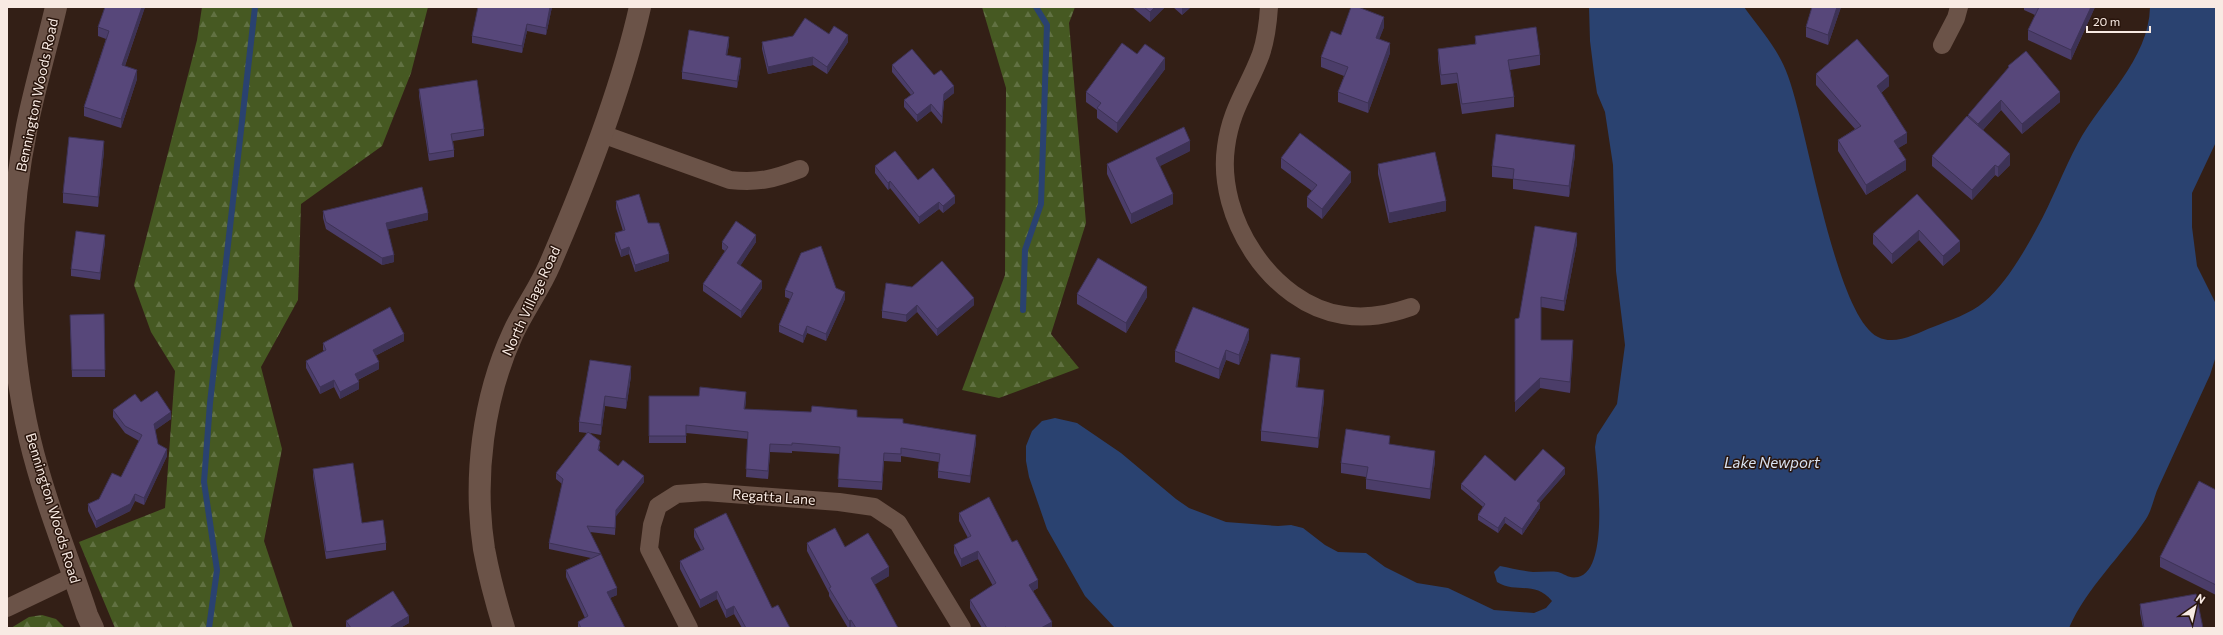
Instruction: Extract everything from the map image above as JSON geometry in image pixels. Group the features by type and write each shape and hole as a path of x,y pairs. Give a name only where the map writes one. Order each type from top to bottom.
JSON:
{"street":[{"name":"Bennington Woods Road","path":"56,7 27,126 18,186 13,250 14,313 18,369 30,439 44,488 93,628"},
{"name":"North Village Road","path":"504,628 492,590 484,547 480,501 482,455 487,417 497,377 513,334 550,266 602,134 633,38 640,7"},
{"path":"1269,7 1268,27 1261,54 1231,120 1226,148 1225,178 1230,205 1237,226 1258,260 1277,280 1298,297 1322,310 1364,318 1386,315 1411,307"},
{"path":"1942,45 1956,18 1959,7"},
{"path":"602,134 730,180 752,182 773,180 800,169"},
{"name":"Regatta Lane","path":"689,628 649,549 652,525 658,506 677,494 705,492 839,502 874,507 898,523 962,628"},
{"path":"7,608 74,576"}],"green space":[{"path":"202,7 428,7 411,73 382,146 301,204 298,300 261,367 282,449 264,541 293,628 115,628 79,542 165,508 175,371 151,332 134,285 197,40"},
{"path":"982,7 1075,7 1069,23 1086,223 1051,334 1079,368 999,398 962,390 1005,275 1006,88"},
{"path":"42,615 56,619 65,628 11,628 29,617"}],"water":[{"name":"Lake Newport","path":"1589,7 1744,7 1780,57 1788,76 1796,101 1824,217 1848,294 1863,322 1878,337 1892,340 1906,338 1973,310 1992,295 2014,268 2042,218 2078,143 2122,79 2142,45 2148,26 2150,7 2216,7 2216,142 2192,193 2192,227 2197,266 2216,304 2216,356 2210,375 2157,490 2148,515 2085,599 2069,628 1115,628 1085,596 1047,529 1029,477 1026,461 1026,446 1032,431 1042,421 1055,418 1077,423 1121,453 1189,508 1226,522 1278,526 1291,525 1303,528 1325,545 1338,552 1366,553 1385,567 1417,583 1448,588 1494,610 1534,613 1546,608 1552,601 1539,591 1511,587 1497,582 1494,572 1500,566 1533,572 1558,572 1572,577 1578,577 1588,570 1594,557 1598,539 1599,497 1595,447 1597,435 1617,404 1625,345 1616,271 1613,165 1605,112 1597,93 1590,41"}],"building":[{"path":"105,7 142,7 122,65 137,70 121,119 84,107 109,31 98,27"},
{"path":"478,7 550,7 546,28 527,24 522,46 472,36"},
{"path":"1144,7 1155,7 1150,12"},
{"path":"1351,7 1358,7 1384,17 1376,38 1390,43 1368,103 1338,92 1348,67 1321,57 1331,31 1341,35"},
{"path":"1812,7 1837,7 1828,35 1806,27"},
{"path":"2039,7 2091,7 2071,50 2028,30"},
{"path":"805,18 829,34 834,26 848,35 827,67 813,57 768,67 762,42 793,36"},
{"path":"1536,27 1540,55 1508,60 1514,97 1462,104 1457,73 1441,75 1438,49 1476,44 1475,36"},
{"path":"689,30 729,37 726,55 741,58 737,81 682,72"},
{"path":"1857,39 1889,76 1877,86 1907,133 1894,141 1906,160 1866,185 1838,140 1861,126 1816,74"},
{"path":"1122,43 1137,54 1145,44 1165,58 1117,123 1097,108 1101,103 1086,92"},
{"path":"912,49 934,75 941,70 954,86 944,94 942,117 931,104 917,115 904,100 914,93 892,65"},
{"path":"2026,51 2060,92 2022,124 2001,100 1978,124 1968,115 2009,67 2008,66"},
{"path":"477,80 484,129 451,134 454,150 429,154 419,89"},
{"path":"1967,116 2010,154 1998,167 1995,165 1972,190 1932,156"},
{"path":"1184,127 1190,141 1156,158 1173,194 1131,214 1107,164"},
{"path":"1300,133 1351,172 1322,209 1307,197 1317,185 1281,158"},
{"path":"1496,134 1575,145 1569,186 1513,179 1514,169 1492,166"},
{"path":"69,137 104,141 98,197 63,193"},
{"path":"895,151 918,180 933,168 955,196 943,206 939,202 919,217 890,181 888,183 875,166"},
{"path":"1435,152 1446,201 1389,213 1378,164"},
{"path":"422,187 428,213 386,223 394,255 382,258 326,222 323,211"},
{"path":"639,194 648,223 659,223 669,254 635,265 629,247 621,250 615,233 625,230 616,201"},
{"path":"1917,194 1960,241 1943,256 1919,230 1892,254 1873,234"},
{"path":"736,221 756,235 737,263 762,281 741,311 703,284 728,247 722,242"},
{"path":"1535,226 1577,233 1564,301 1541,297 1541,340 1573,340 1570,382 1540,378 1515,402 1515,319 1519,318"},
{"path":"76,231 105,235 100,273 71,269"},
{"path":"821,246 836,288 845,292 826,334 807,326 803,336 779,325 793,293 785,290 801,253"},
{"path":"1098,258 1147,287 1126,323 1077,294"},
{"path":"942,261 974,298 937,329 917,305 906,315 882,311 886,283 912,287"},
{"path":"390,307 404,334 373,350 379,362 355,374 359,382 340,392 334,380 320,387 306,361 326,350 323,343"},
{"path":"1193,307 1249,329 1239,355 1226,350 1219,369 1175,351"},
{"path":"104,314 105,370 72,370 70,315"},
{"path":"1271,354 1300,358 1296,387 1324,390 1318,438 1261,431"},
{"path":"590,360 631,366 626,399 605,396 601,425 579,422"},
{"path":"700,387 746,392 744,409 811,412 812,406 857,410 857,417 903,419 903,423 976,435 970,476 938,471 940,454 901,448 901,454 884,453 882,482 838,479 840,447 792,443 792,445 770,444 768,471 746,469 748,432 686,425 686,436 649,436 649,396 699,396"},
{"path":"157,391 171,412 154,424 158,444 167,449 144,498 135,494 130,504 96,521 88,504 99,499 112,473 121,477 142,435 125,426 113,410 135,394 141,402"},
{"path":"1346,429 1390,436 1389,444 1435,451 1430,489 1366,479 1368,467 1341,463"},
{"path":"588,432 600,441 598,450 618,466 623,460 644,476 616,510 615,528 587,526 601,554 549,543 563,479 556,473"},
{"path":"1543,449 1565,468 1537,501 1540,503 1522,529 1505,517 1498,528 1478,515 1485,504 1461,484 1485,455 1515,481"},
{"path":"353,463 362,523 383,520 386,543 326,552 313,469"},
{"path":"2199,481 2216,490 2216,585 2160,557"},
{"path":"989,497 1012,542 1017,540 1038,580 1029,585 1052,622 1041,628 987,628 970,600 996,583 978,551 961,559 954,545 971,536 959,513"},
{"path":"726,513 772,608 778,605 790,628 746,628 734,606 726,610 717,591 700,600 680,561 704,549 694,529"},
{"path":"835,528 845,547 868,533 889,567 871,578 898,628 856,628 851,620 849,621 829,588 831,587 807,543"},
{"path":"601,554 617,588 607,592 625,628 581,628 578,622 588,616 566,570"},
{"path":"393,591 409,616 389,628 351,628 346,621"},
{"path":"2196,594 2203,628 2144,628 2140,604"}],"waterway":[{"path":"209,628 217,570 204,482 210,403 255,7"},
{"path":"1023,310 1025,250 1041,204 1047,25 1036,7"}]}
